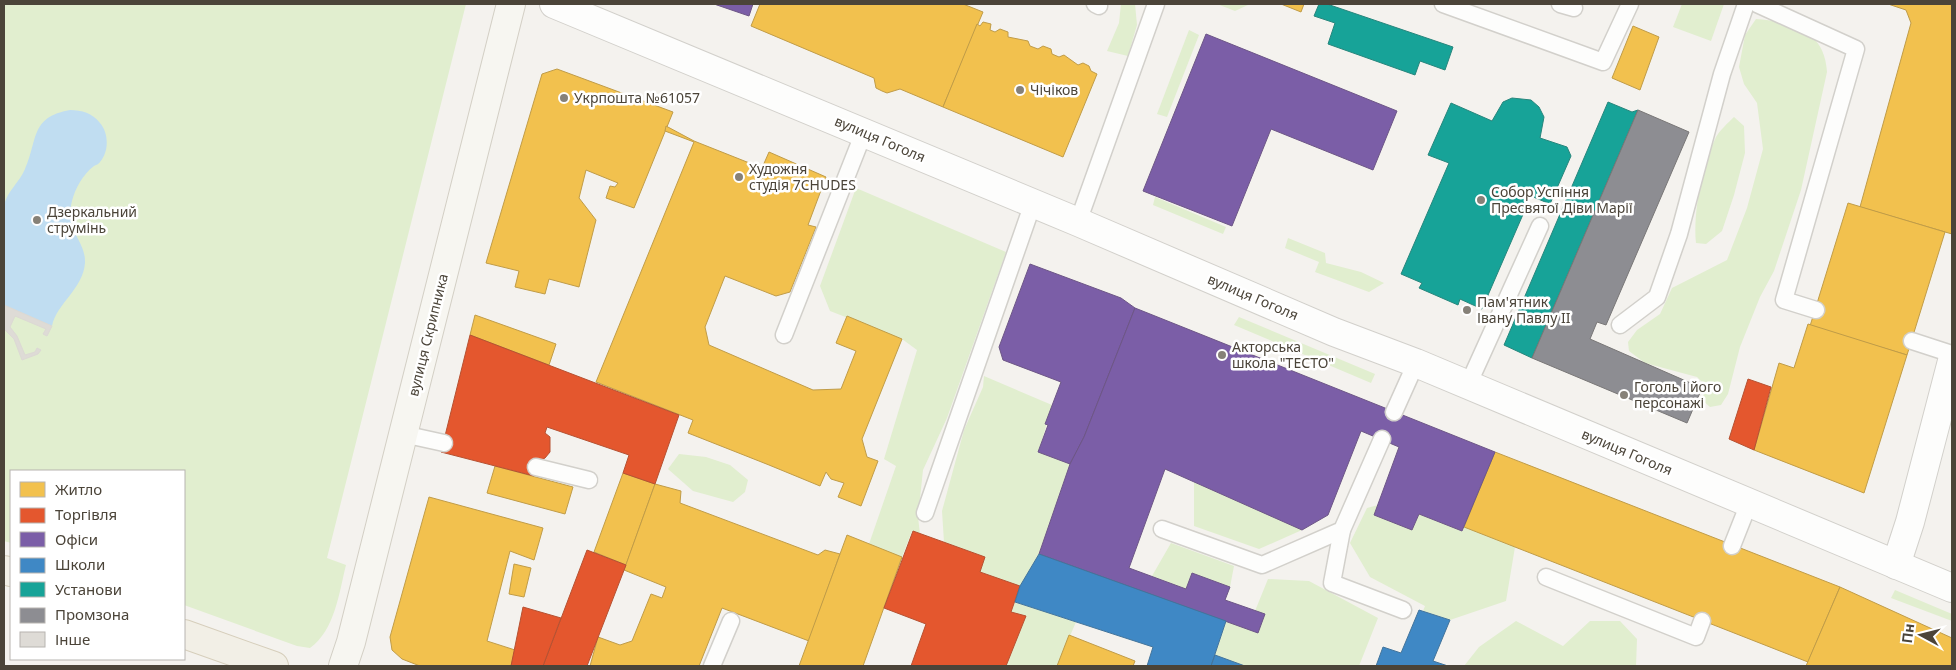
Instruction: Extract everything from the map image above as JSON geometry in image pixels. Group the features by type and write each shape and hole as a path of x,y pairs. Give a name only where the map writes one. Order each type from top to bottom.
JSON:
{"main road":[{"path":"185,634 274,666"}],"street":[{"name":"вулиця Скрипника","path":"343,666 351,642 511,4"},
{"name":"вулиця Гоголя","path":"554,4 1033,203 1334,332 1416,363 1952,588"},
{"path":"1896,565 1910,522 1952,361"}],"lane":[{"path":"1078,222 1156,4"},
{"path":"1443,4 1603,62 1630,4"},
{"path":"1620,325 1657,297 1679,234 1722,74 1746,4"},
{"path":"1757,4 1856,49 1784,300 1816,310"},
{"path":"784,335 864,132"},
{"path":"925,513 1033,203"},
{"path":"1468,385 1540,226"},
{"path":"1912,341 1952,354"},
{"path":"1394,412 1416,363"},
{"path":"403,434 444,443"},
{"path":"1382,439 1342,530 1332,583 1403,610"},
{"path":"536,467 589,480"},
{"path":"1732,546 1749,503"},
{"path":"1162,529 1262,565 1342,530"},
{"path":"1546,577 1696,637 1702,621"},
{"path":"712,666 731,621"}],"green space":[{"path":"4,4 466,4 327,558 346,565 341,587 331,621 318,640 310,648 297,646 185,605 185,470 10,470 10,543 4,541"},
{"path":"1121,4 1135,4 1137,25 1128,56 1107,51 1119,23"},
{"path":"1217,4 1250,4 1235,11"},
{"path":"1682,4 1724,4 1711,41 1673,27"},
{"path":"1756,19 1782,23 1804,31 1820,46 1825,58 1827,72 1801,190 1774,271 1760,297 1740,347 1728,394 1721,405 1710,407 1702,400 1706,386 1697,377 1645,363 1629,351 1628,342 1637,330 1660,314 1672,288 1727,260 1747,208 1763,149 1757,103 1744,84 1739,67 1745,35"},
{"path":"1189,30 1199,35 1167,117 1157,114"},
{"path":"1734,117 1744,126 1745,153 1734,195 1722,231 1706,244 1696,243 1697,203 1707,161 1716,137"},
{"path":"856,188 1006,252 947,418 923,470 918,517 920,534 912,531 902,557 869,544 896,466 884,459 917,350 902,339 830,311 820,286"},
{"path":"1155,197 1226,227 1223,234 1153,205"},
{"path":"1288,238 1325,253 1326,263 1361,272 1384,283 1369,292 1315,272 1319,262 1285,248"},
{"path":"1239,317 1375,374 1371,383 1234,325"},
{"path":"984,376 1052,405 1040,447 1070,464 1039,554 1020,586 980,572 985,557 944,542 942,511 964,430 983,387"},
{"path":"679,454 706,457 730,465 748,480 745,492 733,502 693,491 668,469"},
{"path":"1194,482 1302,530 1259,549 1194,526"},
{"path":"1378,505 1374,515 1412,530 1419,514 1462,531 1464,527 1515,547 1506,601 1450,620 1423,611 1425,606 1370,577 1350,543 1367,508"},
{"path":"1171,543 1234,566 1230,587 1192,573 1186,589 1152,576"},
{"path":"1268,579 1309,581 1378,618 1359,666 1245,666 1215,655 1226,621 1255,611"},
{"path":"1895,590 1952,614 1952,621 1891,598"},
{"path":"1015,602 1076,622 1057,666 1006,666 1026,616 1011,612"},
{"path":"1516,621 1563,646 1590,621 1620,621 1637,639 1636,666 1464,666 1479,647"}],"water":[{"name":"Дзеркальний струмінь","path":"70,110 86,113 94,117 103,127 107,142 103,158 99,164 90,169 83,177 73,196 70,211 71,220 82,248 85,263 80,281 59,310 52,326 4,306 4,205 8,195 25,169 37,131 48,118 57,113"}],"building: Житло":[{"path":"760,4 963,4 983,12 943,107 900,89 887,93 882,91 876,88 874,78 751,26"},
{"path":"1281,4 1304,4 1301,12"},
{"path":"1888,4 1952,4 1952,234 1860,207 1911,23 1906,10"},
{"name":"Чічіков","path":"983,22 991,24 990,30 995,32 1000,29 1008,32 1008,37 1028,41 1030,46 1038,49 1043,46 1051,49 1052,54 1059,57 1064,55 1078,65 1083,63 1097,74 1063,157 943,107 977,24 980,26"},
{"path":"1633,26 1659,37 1640,90 1612,78"},
{"path":"557,69 673,112 634,208 606,198 610,186 615,187 618,183 586,170 579,198 596,220 579,287 549,279 545,294 515,287 519,271 486,263 542,74"},
{"path":"666,126 694,141 762,168 769,152 826,177 808,225 816,227 790,292 776,296 725,276 705,327 709,345 813,390 841,389 856,351 836,343 847,316 902,339 862,439 867,457 878,461 861,506 838,497 844,483 831,479 826,472 820,486 688,433 693,420 596,382 694,142 665,131"},
{"path":"1848,203 1945,232 1907,355 1810,326"},
{"path":"475,315 556,344 549,365 470,335"},
{"path":"1808,324 1907,355 1864,493 1754,450 1779,363 1794,368"},
{"path":"1495,452 1840,587 1808,662 1464,527"},
{"path":"495,466 573,487 565,514 487,493"},
{"path":"623,473 655,484 626,565 594,552"},
{"path":"655,484 681,491 680,503 818,555 825,550 840,554 809,641 722,608 699,666 590,666 598,637 620,645 632,641 651,594 662,598 666,587 624,570"},
{"path":"429,497 543,528 534,560 510,551 487,641 515,650 511,666 420,666 402,659 392,650 390,637"},
{"path":"847,535 902,557 863,666 799,666"},
{"path":"514,564 531,568 524,597 509,594"},
{"path":"1840,587 1952,638 1952,666 1806,666"},
{"path":"1069,635 1135,661 1133,666 1057,666"}],"building: Торгівля":[{"path":"470,335 679,415 655,484 623,473 629,455 547,427 545,433 550,437 550,452 539,461 534,476 441,452"},
{"path":"1748,379 1771,387 1754,450 1729,439"},
{"path":"913,531 985,557 980,572 1020,586 1011,612 1026,616 1006,666 911,666 926,624 884,608"},
{"path":"587,550 626,565 587,666 543,666"},
{"path":"523,607 561,618 543,666 511,666"}],"building: Офіси":[{"path":"714,4 753,4 749,16"},
{"path":"1206,34 1397,111 1373,170 1271,129 1232,226 1143,191"},
{"path":"1030,264 1121,298 1135,308 1084,437 1070,464 1038,452 1048,425 1045,424 1061,382 1003,360 999,347"},
{"path":"1135,308 1495,452 1462,531 1419,514 1412,530 1374,515 1399,447 1361,431 1328,515 1302,530 1165,469 1129,568 1186,589 1192,573 1230,587 1225,600 1265,614 1258,633 1039,554 1070,464 1084,437"}],"building: Школи":[{"path":"1039,554 1226,621 1211,666 1147,666 1153,647 1015,602 1020,586"},
{"path":"1419,610 1450,620 1433,661 1448,666 1376,666 1383,647 1401,653"},
{"path":"1215,655 1245,666 1211,666"}],"building: Установи":[{"path":"1319,4 1327,4 1453,47 1445,70 1420,61 1415,75 1328,44 1335,23 1314,16"},
{"name":"Собор Успіння Пресвятої Діви Марії","path":"1512,98 1531,100 1539,107 1544,117 1540,138 1567,147 1571,156 1550,204 1531,196 1482,309 1460,299 1458,305 1419,288 1422,283 1401,274 1449,163 1428,155 1451,103 1492,121 1503,102"},
{"path":"1608,102 1632,112 1638,110 1532,358 1504,345"}],"building: Промзона":[{"path":"1638,110 1689,132 1606,325 1597,322 1590,339 1702,388 1687,423 1532,358"}],"building: Інше":[{"path":"4,305 52,326 47,336 43,334 46,329 15,316 10,327 17,336 25,355 35,352 37,348 41,350 38,354 22,360 14,339 4,329"}],"place":[{"name":"Чічіков","path":"1020,90"},
{"name":"Укрпошта №61057","path":"564,98"},
{"name":"Художня студія 7CHUDES","path":"739,177"},
{"name":"Собор Успіння Пресвятої Діви Марії","path":"1481,200"},
{"name":"Дзеркальний струмінь","path":"37,220"},
{"name":"Пам'ятник Івану Павлу II","path":"1467,310"},
{"name":"Акторська школа \"ТЕСТО\"","path":"1222,355"},
{"name":"Гоголь і його персонажі","path":"1624,395"}]}
